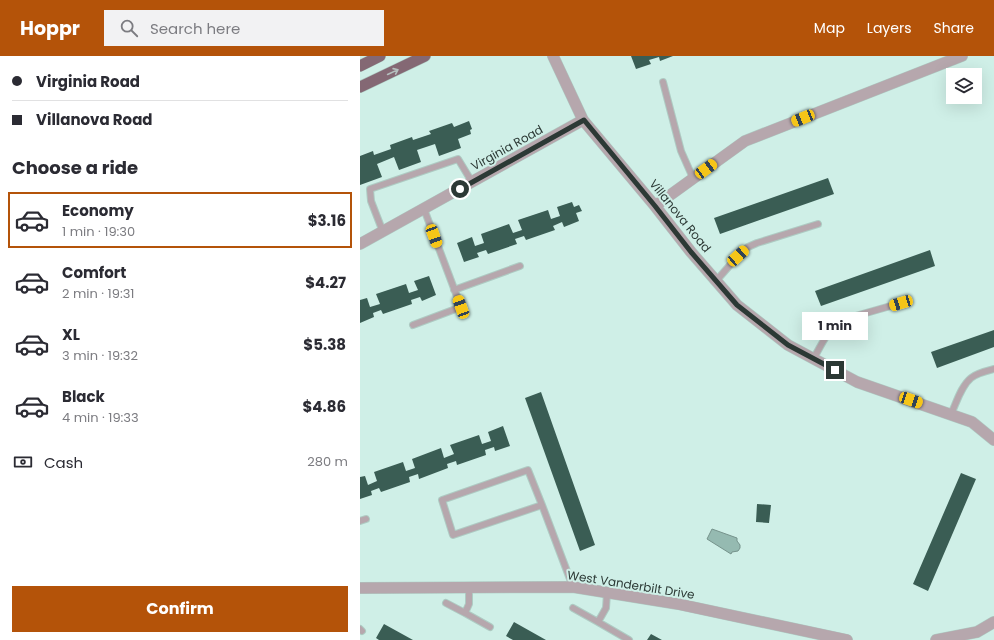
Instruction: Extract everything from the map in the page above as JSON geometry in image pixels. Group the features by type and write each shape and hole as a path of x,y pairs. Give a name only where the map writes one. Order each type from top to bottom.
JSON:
{"highway":[{"path":"360,66 380,56"},
{"path":"360,87 412,59 425,56"}],"street":[{"name":"Villanova Road","path":"553,56 584,120 691,252 737,305 788,345 857,382 972,422 994,440"},
{"path":"655,206 745,141 962,56"},
{"name":"Virginia Road","path":"360,244 584,120"},
{"name":"West Vanderbilt Drive","path":"360,588 573,587 678,604 847,640"},
{"path":"936,640 977,632 994,622"}],"lane":[{"path":"663,82 681,151 693,178"},
{"path":"383,232 371,201 370,189 458,159 472,182"},
{"path":"413,325 461,307 424,209"},
{"path":"716,281 748,247 818,224"},
{"path":"454,290 520,266"},
{"path":"814,358 832,327 838,321 901,303"},
{"path":"951,414 964,387 970,379 981,373 994,369"},
{"path":"542,505 453,535 442,500 528,470 542,505 573,587"},
{"path":"465,613 469,604 470,588"},
{"path":"598,622 606,608 607,593"},
{"path":"446,603 490,628"},
{"path":"572,608 629,640"}],"shaded area":[{"path":"712,529 737,538 740,545 738,551 732,552 731,554 707,539"}],"building":[{"path":"631,56 673,56 660,61 659,57 649,60 651,64 636,69"},
{"path":"469,121 472,129 470,130 471,134 458,139 461,148 439,156 435,144 417,150 421,162 399,170 394,157 377,164 382,177 360,185 360,156 373,151 374,155 391,149 390,145 412,137 413,140 431,134 429,131 452,123 454,127"},
{"path":"828,178 834,194 720,234 714,218"},
{"path":"572,202 574,207 579,205 582,211 576,213 579,221 564,227 562,222 553,226 555,230 526,240 524,236 515,239 517,244 488,254 486,250 477,253 479,257 464,262 457,243 472,237 475,246 484,243 481,234 509,224 513,233 522,230 518,220 548,210 551,219 560,216 557,207"},
{"path":"930,250 935,266 821,306 815,291"},
{"path":"429,276 436,295 422,301 420,297 411,300 412,304 383,314 381,310 373,313 374,317 360,323 360,300 367,298 370,307 380,304 376,294 406,284 409,293 418,290 414,281"},
{"path":"994,330 994,347 937,368 931,352"},
{"path":"541,392 595,545 580,551 525,398"},
{"path":"503,426 510,446 495,451 494,447 485,450 486,455 457,465 456,461 447,464 448,468 419,479 418,474 409,477 410,482 381,492 379,488 371,491 372,495 360,499 360,477 365,476 368,485 377,481 374,472 403,462 406,471 415,468 412,459 441,448 444,458 454,454 450,445 479,435 482,444 491,441 488,432"},
{"path":"961,473 976,479 928,591 913,584"},
{"path":"757,504 771,505 769,523 756,522"},
{"path":"514,622 546,640 513,640 506,636"},
{"path":"384,624 413,640 379,640 376,638"},
{"path":"651,634 662,640 647,640"}],"route":[{"path":"460,189 584,120 691,252 737,305 788,345 835,370"}]}
